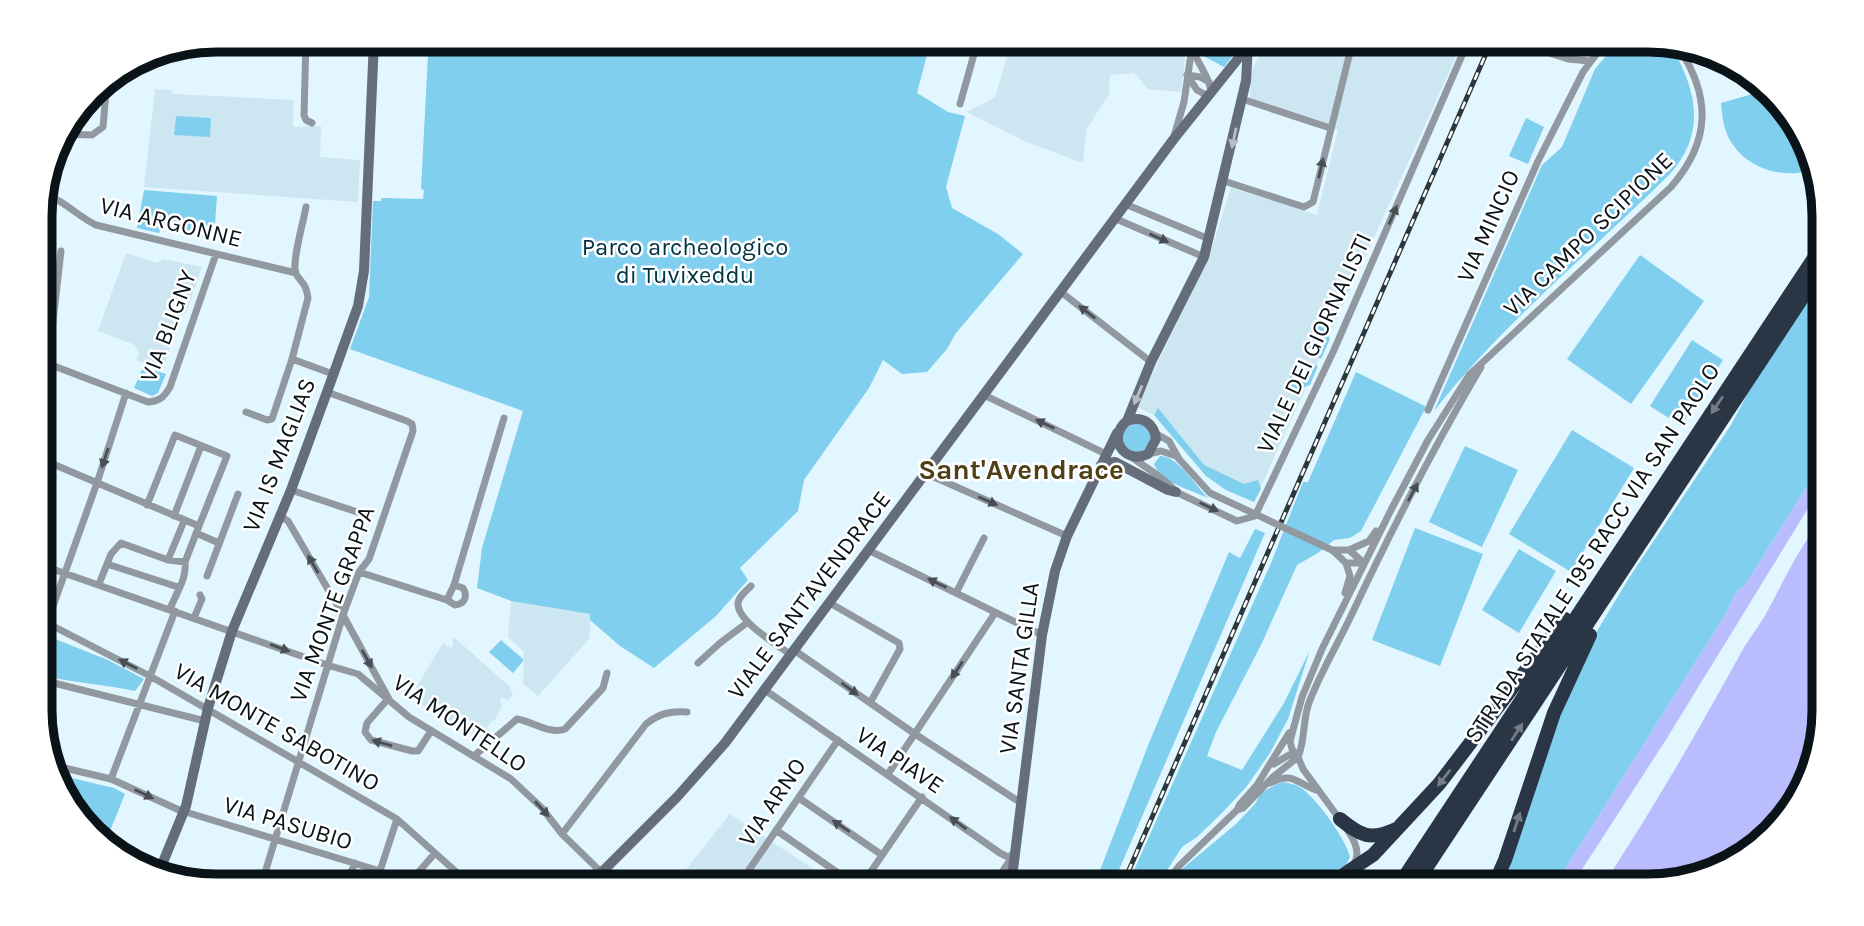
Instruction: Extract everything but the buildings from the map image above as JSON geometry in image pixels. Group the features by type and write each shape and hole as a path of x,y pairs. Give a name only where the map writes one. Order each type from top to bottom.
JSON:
{"highway":[{"name":"STRADA STATALE 195 RACC VIA SAN PAOLO","path":"1422,873 1474,785 1634,529 1812,261"},
{"name":"STRADA STATALE 195 RACC VIA SAN PAOLO","path":"1409,873 1474,785 1812,283"},
{"path":"1499,873 1554,713 1594,627 1713,444 1739,402 1742,390"},
{"path":"1346,873 1373,855 1439,784 1615,550 1634,529"},
{"path":"1340,819 1359,834 1370,836 1384,835 1401,827"}],"street":[{"path":"306,52 304,115 306,120 312,123"},
{"name":"VIA IS MAGLIAS","path":"162,864 184,812 208,708 232,631 291,490 358,306 364,271 373,52"},
{"path":"960,104 975,52"},
{"path":"1173,140 1184,102 1191,52"},
{"path":"1194,52 1206,73 1210,91"},
{"name":"VIALE SANT'AVENDRACE","path":"601,872 677,797 724,743 1114,218 1210,91 1243,52"},
{"name":"VIA SANTA GILLA","path":"1012,873 1042,635 1055,571 1067,536 1103,459 1127,421 1151,362 1204,257 1247,81 1250,52"},
{"path":"1224,181 1304,207 1313,202 1350,52"},
{"name":"VIALE DEI GIORNALISTI","path":"1127,454 1171,485 1176,492 1237,521 1255,516 1334,350 1463,52"},
{"path":"1546,52 1568,59 1590,61"},
{"name":"VIA MINCIO","path":"1428,410 1538,161 1590,61 1597,52"},
{"name":"VIA CAMPO SCIPIONE","path":"1485,360 1452,416 1310,699 1298,757 1290,741 1292,728 1322,649 1385,522 1452,400 1469,375 1682,174 1697,146 1703,113 1697,80 1684,57"},
{"path":"1223,76 1234,71 1247,81"},
{"path":"1187,75 1197,90 1210,91"},
{"path":"1187,75 1200,76 1210,91"},
{"path":"75,134 92,135 103,127 106,96"},
{"path":"1242,99 1330,128"},
{"name":"VIA ARGONNE","path":"54,199 96,225 296,273"},
{"path":"1125,204 1209,239"},
{"path":"246,412 271,419 292,359 308,298 307,288 296,273 295,262 306,207"},
{"path":"1114,218 1204,257"},
{"path":"53,305 61,251"},
{"name":"VIA BLIGNY","path":"126,393 148,402 157,401 170,387 216,254"},
{"path":"1061,292 1151,362"},
{"path":"292,359 333,374"},
{"path":"52,607 126,393 53,366"},
{"name":"VIA MONTE GRAPPA","path":"264,874 343,615 359,572 369,558 413,431 412,424 327,392"},
{"path":"984,395 1103,459 1115,462 1176,492"},
{"path":"447,600 454,585 504,418"},
{"path":"1127,421 1138,419 1149,423 1156,433 1169,441 1179,459"},
{"path":"1119,431 1118,444 1127,454"},
{"path":"1148,454 1155,444 1156,433"},
{"path":"111,779 150,676 173,610 178,587 183,582 185,562 227,456 175,435 147,505"},
{"path":"174,516 201,446"},
{"path":"1103,459 1161,451 1173,454 1210,493 1332,550 1346,563 1364,563"},
{"path":"52,464 174,516 219,543"},
{"path":"925,473 1067,536"},
{"path":"291,490 366,515"},
{"path":"207,576 238,494"},
{"path":"280,516 288,521 343,615 388,701 367,723 365,732 371,740 418,751 431,731"},
{"path":"168,560 184,521"},
{"name":"VIA CAMPO SCIPIONE","path":"1364,563 1370,561 1391,526 1398,521"},
{"name":"VIA CAMPO SCIPIONE","path":"1349,550 1369,541 1379,525 1385,522"},
{"path":"956,593 984,538"},
{"path":"99,584 115,547 121,543 168,560 185,562"},
{"path":"868,550 1042,635"},
{"path":"1332,550 1349,550 1364,563"},
{"name":"VIA CAMPO SCIPIONE","path":"1322,649 1320,645 1347,587 1350,576 1346,563"},
{"name":"VIA CAMPO SCIPIONE","path":"1354,609 1352,602 1366,574 1364,563"},
{"path":"107,564 178,587"},
{"name":"VIA MONTELLO","path":"52,568 358,674 388,701 431,731 511,779 542,808 562,834 601,872"},
{"path":"359,572 447,600 455,605 461,604 466,593 463,588 454,585"},
{"path":"751,586 738,603 748,622 1021,803"},
{"path":"194,618 202,599 200,595"},
{"path":"830,603 900,643 900,649 870,703"},
{"path":"888,774 995,612"},
{"path":"698,663 748,622"},
{"name":"VIA MONTE SABOTINO","path":"52,626 208,708 397,819 458,874"},
{"path":"474,756 517,719 549,729 565,729 603,688 607,673"},
{"path":"52,683 205,722"},
{"name":"VIA PIAVE","path":"765,690 1000,853 1008,857 1014,854"},
{"path":"562,834 646,724 659,714 671,711 687,712"},
{"path":"1173,873 1237,810 1268,769 1292,728"},
{"name":"VIA ARNO","path":"746,874 838,740"},
{"path":"1268,769 1289,755 1298,757 1317,790 1356,844 1357,854 1353,866 1345,873"},
{"path":"1237,810 1243,808 1261,788 1298,757"},
{"name":"VIA PASUBIO","path":"64,768 111,779 184,812 380,871"},
{"path":"1261,788 1284,777 1297,779 1317,790"},
{"path":"868,874 922,797"},
{"path":"799,798 882,855"},
{"path":"380,871 397,819"},
{"path":"776,830 841,874"},
{"path":"417,874 435,853"},
{"path":"1001,873 1014,854"},
{"path":"350,874 355,863"}],"shaded area":[{"path":"1008,52 1186,52 1181,92 1148,89 1134,73 1110,75 1109,94 1086,130 1083,163 1024,141 967,112 995,97"},
{"path":"1261,52 1353,52 1362,56 1369,52 1455,53 1455,59 1254,502 1226,490 1206,476 1154,415 1137,407 1211,251 1231,188 1317,215 1338,130 1250,104 1251,72"},
{"path":"155,89 172,90 173,94 294,100 293,127 321,126 320,157 360,160 358,202 144,187"},
{"path":"126,253 156,263 164,259 202,267 186,313 180,316 163,369 136,360 139,353 135,345 98,331"},
{"path":"1812,478 1812,502 1667,738 1580,873 1563,873 1724,617 1737,591 1745,585"},
{"path":"1812,532 1810,731 1803,762 1784,801 1756,833 1720,857 1679,870 1611,873 1675,770"},
{"path":"511,601 591,614 589,639 538,696 523,684 524,652 508,637"},
{"path":"454,637 510,687 513,695 508,701 502,697 502,706 495,720 491,721 487,728 490,730 487,734 482,732 478,738 418,703 413,693 443,643 451,648"},
{"path":"730,814 820,874 683,874"}],"green space":[{"name":"Parco archeologico di Tuvixeddu","path":"442,52 928,52 917,93 948,112 965,116 946,187 952,208 998,234 1023,254 956,333 947,349 927,372 902,374 883,360 869,388 804,480 798,511 740,568 748,580 716,616 654,668 620,646 590,620 590,614 511,601 477,588 482,548 523,411 350,349 369,297 373,201 381,201 381,198 423,199 424,190 421,189 428,55 442,55"},
{"path":"1196,52 1236,52 1224,67"},
{"path":"1609,52 1676,55 1692,95 1694,112 1689,144 1669,175 1518,318 1434,411 1542,165 1562,147 1595,69"},
{"path":"1756,93 1784,125 1795,144 1805,171 1782,173 1757,165 1746,158 1729,138 1723,122 1721,103"},
{"path":"176,116 211,118 210,137 174,135"},
{"path":"1526,118 1544,127 1528,164 1509,156"},
{"path":"144,190 217,196 215,224 211,236 161,229 159,233 137,228"},
{"path":"1640,255 1704,301 1631,404 1567,359"},
{"path":"1812,294 1812,478 1745,585 1737,591 1724,617 1563,873 1503,873 1538,770 1591,641 1629,578 1731,425 1752,385"},
{"path":"1315,323 1323,327 1330,339 1321,359 1304,347"},
{"path":"1692,340 1723,360 1681,426 1650,406"},
{"path":"1297,361 1318,366 1310,385 1297,389 1287,384"},
{"path":"143,367 166,374 158,393 152,396 134,388"},
{"path":"1356,372 1425,406 1361,531 1350,538 1334,540 1297,565 1207,756 1242,770 1284,703 1310,650 1288,719 1270,753 1247,786 1222,813 1182,847 1165,873 1133,873 1271,563 1303,482 1308,482"},
{"path":"1158,408 1204,465 1244,484 1258,480 1261,489 1254,502 1226,490 1206,476 1154,415"},
{"path":"1137,424 1147,428 1151,438 1147,448 1137,452 1127,448 1123,438 1127,428"},
{"path":"1572,430 1634,468 1571,572 1509,534"},
{"path":"1465,446 1518,470 1482,547 1429,522"},
{"path":"1160,456 1167,457 1180,466 1208,498 1163,476 1154,464"},
{"path":"1415,528 1483,554 1440,666 1372,640"},
{"path":"1255,529 1265,533 1117,873 1099,873 1149,743 1229,552 1240,558"},
{"path":"1519,549 1556,571 1519,633 1482,610"},
{"path":"52,638 108,660 144,679 135,691 52,677"},
{"path":"501,640 524,660 513,673 489,652"},
{"path":"67,777 114,788 125,794 109,834 80,801"},
{"path":"1284,782 1296,785 1311,797 1342,839 1350,857 1346,865 1331,873 1249,871 1179,873 1236,824 1255,804 1261,793"}],"railway":[{"path":"1128,873 1487,52"}],"district":[{"name":"Sant'Avendrace","path":"1021,469"}]}
